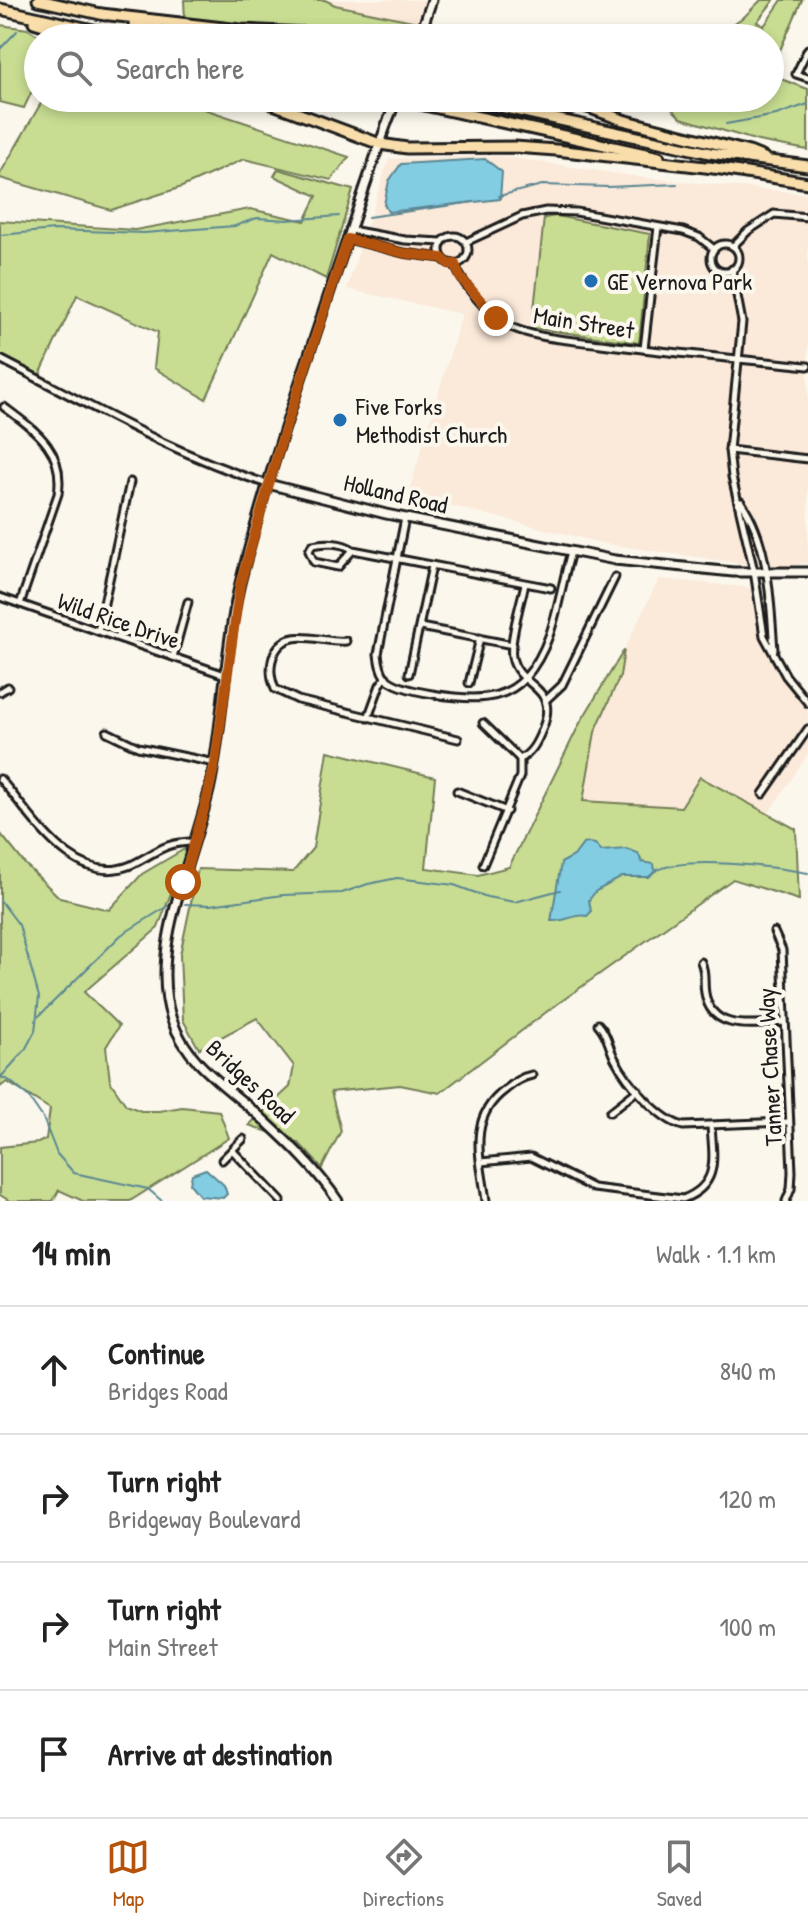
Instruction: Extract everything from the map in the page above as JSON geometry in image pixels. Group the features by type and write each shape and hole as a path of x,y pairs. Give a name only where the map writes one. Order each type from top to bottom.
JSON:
{"highway":[{"path":"38,0 140,24"},
{"path":"0,10 42,24"},
{"path":"0,10 64,24"},
{"path":"101,14 188,24"},
{"path":"294,112 380,144 407,148 556,150 714,168 808,183"},
{"path":"459,112 714,168"},
{"path":"524,112 710,153 808,166"},
{"path":"601,112 749,152 771,162"}],"main road":[{"path":"424,24 432,0"},
{"name":"Bridges Road","path":"338,1201 286,1141 195,1061 173,1025 166,992 168,947 215,763 240,585 268,484 391,112"},
{"name":"Holland Road","path":"268,484 405,518 615,560 733,572 808,572"}],"street":[{"path":"808,49 796,74 808,78"},
{"path":"466,242 522,216 546,211 576,212 683,231 699,237 714,249"},
{"path":"733,246 748,231 774,214 808,217"},
{"path":"644,349 658,227"},
{"path":"348,239 403,253 442,258 449,264 462,262 468,255 466,242 453,236 442,242 405,240 351,230"},
{"path":"442,242 442,258"},
{"path":"732,269 723,271 715,267 711,258 714,249 725,244 733,246 739,258 732,269 742,322 729,450 732,477 754,571 762,627 774,655 793,686 808,703"},
{"name":"Main Street","path":"455,264 460,277 488,310 509,327 541,336 808,366"},
{"name":"Holland Road","path":"0,359 128,426 206,461 268,484"},
{"path":"4,407 43,437 55,456 60,474 58,494 20,604"},
{"path":"729,450 808,459"},
{"path":"98,631 130,482"},
{"path":"739,500 753,520 760,538 774,655"},
{"path":"405,518 378,645 379,662 386,677 397,685 416,690 483,698 508,691 526,677 537,661 557,614 571,552"},
{"path":"353,550 338,567 314,562 309,551 312,545 323,542 551,588"},
{"path":"409,674 432,566"},
{"path":"546,700 562,685 615,577"},
{"path":"520,759 536,744 547,718 546,700 516,669 511,656 525,584"},
{"name":"Wild Rice Drive","path":"0,597 226,675"},
{"path":"173,657 188,602"},
{"path":"419,627 513,645"},
{"path":"346,641 335,643 311,637 288,638 279,645 272,659 270,676 275,689 281,695 458,739"},
{"path":"469,683 480,638"},
{"path":"368,718 376,693 386,677"},
{"path":"0,692 8,687"},
{"path":"483,723 520,759 520,776 483,865"},
{"path":"763,794 808,729"},
{"path":"107,732 138,747 215,763"},
{"path":"0,779 63,851 87,866 105,870 118,868 135,863 168,844 195,842"},
{"path":"457,791 507,811"},
{"name":"Tanner Chase Way","path":"774,932 782,950 791,1183 786,1201"},
{"path":"701,962 711,1012 726,1023 784,1022"},
{"path":"598,1024 605,1031 615,1059 638,1090 670,1122 683,1126 711,1126 789,1122"},
{"path":"486,1201 479,1134 483,1113 500,1093 532,1075"},
{"path":"610,1112 638,1090"},
{"path":"481,1162 531,1157 593,1188 683,1199 695,1195 709,1179 713,1169 711,1126"},
{"path":"222,1160 243,1139"},
{"path":"232,1150 281,1201"}],"shaded area":[{"path":"325,0 426,0 417,22 335,5"},
{"path":"499,156 646,178 808,194 808,563 773,568 606,544 408,495 462,314 347,289 389,159"},
{"path":"659,579 753,588 791,691 808,711 808,754 768,814 744,801 681,807 583,802 595,732 620,676 624,650"}],"green space":[{"path":"184,0 325,0 335,5 417,22 240,24 185,20"},
{"path":"761,0 774,0 757,22 760,24 733,24"},
{"path":"782,0 802,0 784,41 784,24 765,24"},
{"path":"0,25 24,28 24,108 0,102"},
{"path":"784,80 808,89 808,150 758,141 681,118 675,112 784,112"},
{"path":"36,112 213,112 349,157 331,180 244,159 182,187 111,210 0,178"},
{"path":"278,169 353,190 326,279 273,252 206,399 154,368 158,332 77,295 37,381 0,361 0,221 135,230 250,209 305,221 317,196 274,176"},
{"name":"GE Vernova Park","path":"556,216 650,234 639,343 532,328 544,218"},
{"path":"624,650 620,676 595,732 583,801 681,807 700,777 796,829 799,900 733,879 549,1010 440,1093 400,1085 331,1092 341,1131 322,1168 299,1143 249,1125 290,1087 294,1066 257,1018 199,1049 183,1020 180,955 198,869 293,872 313,848 328,751 435,777 426,868 478,875 509,867 580,723"},
{"path":"0,833 25,864 60,898 109,910 142,874 188,847 158,928 84,992 119,1026 106,1047 110,1081 126,1105 141,1111 182,1107 219,1111 229,1138 130,1201 83,1201 59,1190 53,1201 10,1201 0,1195 0,1147 38,1143 46,1139 50,1109 7,1082 0,1087"}],"water":[{"path":"485,159 502,172 500,199 388,212 384,204 389,181 401,164"},
{"path":"588,843 595,844 601,851 626,849 638,853 642,862 654,864 655,871 649,877 622,877 596,891 589,900 591,912 587,916 551,921 561,863"},
{"path":"206,1169 224,1185 227,1194 223,1198 200,1196 190,1184 192,1174"}],"waterway":[{"path":"0,49 17,31"},
{"path":"726,124 776,115 808,104"},
{"path":"499,196 542,185 608,187 677,184"},
{"path":"368,217 474,202"},
{"path":"0,235 54,230 144,233 235,226 257,218 287,220 339,216"},
{"path":"655,871 669,866 708,863 808,873"},
{"path":"185,904 210,905 283,895 342,893 397,878 454,885 487,897 515,902 560,890"},
{"path":"0,900 19,925 39,997 35,1031 25,1050 1,1077"},
{"path":"39,1016 121,935 171,904"},
{"path":"1,1077 28,1096 43,1118 57,1154 74,1173 148,1189 162,1201"}],"place":[{"name":"GE Vernova Park","path":"591,281"},
{"name":"Five Forks Methodist Church","path":"340,420"}],"route":[{"path":"183,882 215,763 240,585 265,492 348,239 403,253 442,258 449,264 455,264 460,277 496,318"}]}
